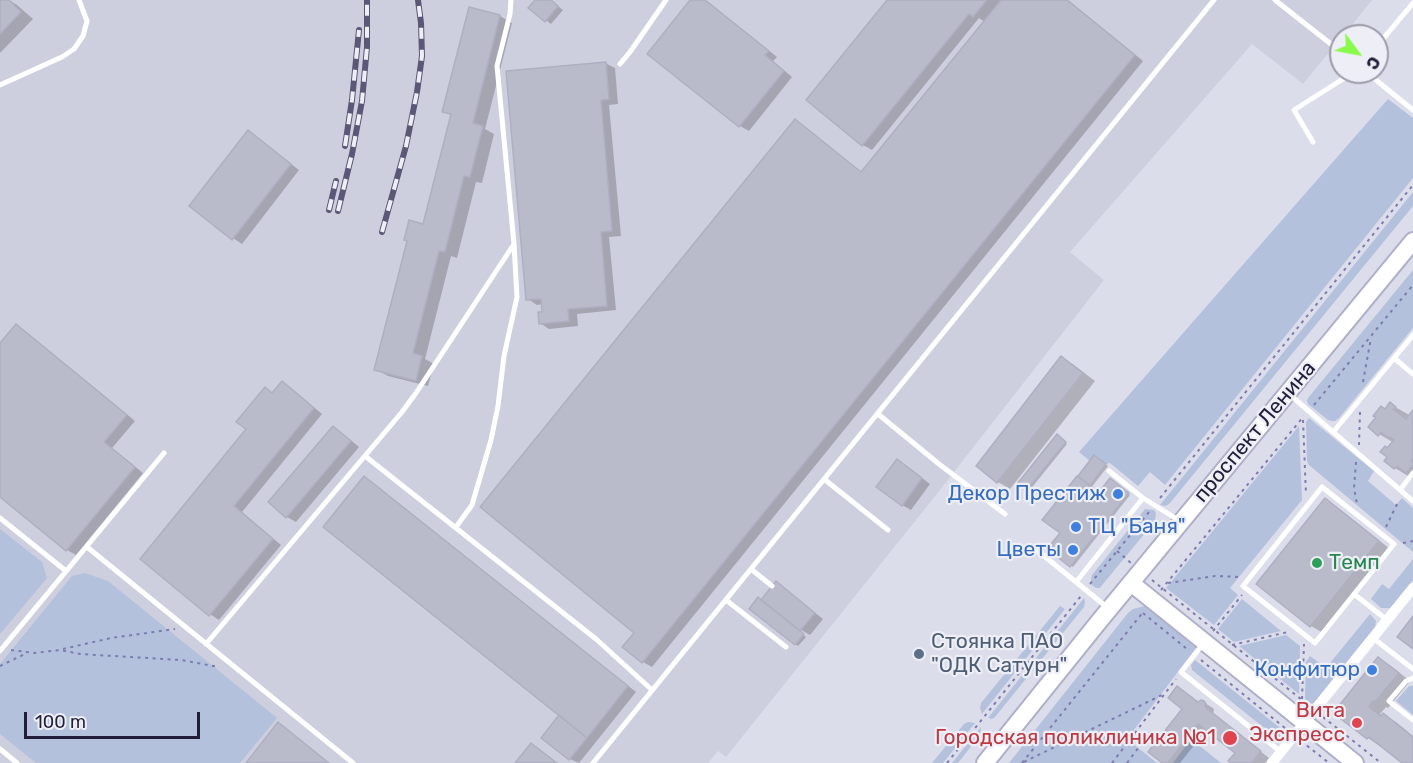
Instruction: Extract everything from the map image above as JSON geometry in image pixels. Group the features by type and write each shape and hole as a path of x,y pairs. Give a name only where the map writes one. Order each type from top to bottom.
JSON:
{"main road":[{"name":"проспект Ленина","path":"985,763 1413,241"},
{"path":"1136,577 1153,601 1355,763"}],"street":[{"path":"1272,763 1413,588"}],"lane":[{"path":"0,85 62,57 74,49 83,36 87,21 79,0"},
{"path":"456,527 472,505 491,440 504,356 517,297 497,66 510,14 511,0"},
{"path":"620,64 666,0"},
{"path":"593,763 1214,0"},
{"path":"1275,0 1329,43"},
{"path":"1389,32 1413,3"},
{"path":"1313,142 1294,110 1335,84"},
{"path":"1381,84 1413,110"},
{"path":"207,644 416,393 514,244"},
{"path":"1334,431 1413,335"},
{"path":"1394,358 1413,374"},
{"path":"1288,393 1413,501"},
{"path":"878,414 1005,514"},
{"path":"1,650 164,453"},
{"path":"365,456 596,639 652,690"},
{"path":"1109,471 1143,498 1182,521"},
{"path":"1401,491 1413,473"},
{"path":"825,479 888,530"},
{"path":"1322,487 1358,516 1394,544 1315,643 1243,586 1322,487"},
{"path":"1076,582 1143,498"},
{"path":"0,518 66,571"},
{"path":"87,547 353,763"},
{"path":"1033,547 1110,609"},
{"path":"751,569 772,586"},
{"path":"1354,594 1387,620"},
{"path":"726,600 786,647"},
{"path":"1372,638 1413,669"},
{"path":"1204,642 1181,672 1281,752"},
{"path":"1413,678 1406,681 1389,701 1413,720"},
{"path":"0,749 17,763"}],"path":[{"path":"947,763 1413,185"},
{"path":"1023,763 1167,583 1413,285"},
{"path":"1303,418 1306,507"},
{"path":"1357,454 1354,488 1358,516"},
{"path":"1382,535 1401,491"},
{"path":"1117,551 1153,601 1304,723 1381,763"},
{"path":"1167,583 1215,576 1249,579"},
{"path":"1204,642 1246,589"},
{"path":"1153,601 1204,642 1233,645 1297,630"},
{"path":"1,650 28,653 60,650 125,635 186,627"},
{"path":"1304,636 1302,700 1304,723 1329,763"},
{"path":"1233,645 1302,700"},
{"path":"60,650 80,654 181,660 237,669"},
{"path":"0,666 28,653"},
{"path":"1112,763 1181,672"},
{"path":"1023,763 1164,694"},
{"path":"1127,763 1142,742 1133,735"}],"shaded area":[{"path":"0,0 1372,0 1353,24 1329,24 1329,53 1303,84 1252,44 1070,252 1104,280 936,495 726,757 718,751 708,763 0,763"},
{"path":"1388,99 1413,118 1413,178 1165,485 1150,472 1138,486 1110,463 1106,464 1095,455 1090,461 1079,452"},
{"path":"1413,192 1413,206 1170,503 1166,506 1160,505"},
{"path":"1413,270 1413,328 1339,418 1335,421 1328,420 1308,404 1308,398"},
{"path":"1309,418 1374,471 1368,481 1396,505 1402,498 1413,508 1413,552 1309,465 1306,422"},
{"path":"1299,426 1302,500 1230,588 1238,595 1214,625 1166,588"},
{"path":"1145,509 1154,510 1155,521 1100,588 1096,588 1092,585 1092,575"},
{"path":"0,529 42,562 47,578 0,634"},
{"path":"1413,559 1413,580 1390,608 1381,608 1371,599 1382,584 1389,589"},
{"path":"85,573 108,581 277,718 240,763 36,763 0,734 0,664 72,576"},
{"path":"1084,598 1084,607 995,717 988,718"},
{"path":"1242,599 1281,631 1234,642 1218,629"},
{"path":"1060,606 1065,609 982,714 981,703"},
{"path":"1145,606 1196,644 1196,648 1127,739 1157,763 1009,763 1128,613"},
{"path":"1370,614 1376,621 1375,628 1313,705 1305,699 1306,662 1310,656 1326,668"},
{"path":"1286,635 1300,646 1299,694 1239,646"},
{"path":"1195,660 1284,731 1278,739 1192,670 1191,665"},
{"path":"1409,686 1413,686 1413,715 1396,701"},
{"path":"975,723 943,763 932,763 964,724"},
{"path":"981,727 980,735 958,763 952,763"},
{"path":"1191,739 1221,763 1173,763"}],"building":[{"path":"9,0 21,12 0,34 0,1"},
{"path":"535,0 551,0 558,6 545,22 528,8"},
{"path":"690,0 705,0 769,51 765,55 784,71 739,127 647,54"},
{"path":"887,0 987,0 973,17 969,14 862,146 806,100"},
{"path":"1001,0 1067,0 1135,55 642,663 622,647 634,633 480,507 795,119 861,172"},
{"path":"469,7 500,15 473,123 483,126 470,177 464,176 445,252 439,251 413,353 422,356 416,381 374,370 407,241 404,240 409,220 423,224 451,114 442,112"},
{"path":"606,62 609,99 601,100 612,231 601,232 607,306 568,309 569,321 539,324 538,312 542,312 541,299 526,300 506,71"},
{"path":"248,130 291,164 232,240 189,206"},
{"path":"16,324 127,415 104,442 135,467 66,551 0,497 0,343"},
{"path":"1061,356 1083,373 997,483 976,466"},
{"path":"282,381 314,408 234,506 273,539 209,616 140,559 246,429 236,422 265,387 272,393"},
{"path":"1390,402 1396,407 1393,409 1406,419 1413,410 1413,458 1411,461 1413,465 1406,473 1397,466 1394,469 1384,461 1387,457 1380,452 1394,440 1381,432 1378,436 1368,427 1381,406 1385,409"},
{"path":"333,426 351,441 286,518 268,502"},
{"path":"1057,434 1066,442 1026,491 1017,484"},
{"path":"1094,455 1106,464 1090,486 1078,476"},
{"path":"897,459 922,478 902,506 876,487"},
{"path":"364,476 628,686 587,738 323,527"},
{"name":"ТЦ \"Баня\"","path":"1077,476 1099,492 1110,478 1129,493 1070,567 1047,549 1060,533 1042,520"},
{"name":"Темп","path":"1325,498 1379,541 1310,627 1256,584"},
{"path":"776,581 815,613 800,631 761,600"},
{"path":"758,597 804,634 795,645 749,609"},
{"path":"1413,616 1413,649 1397,637"},
{"path":"1378,657 1399,673 1369,707 1381,716 1383,713 1413,737 1413,763 1402,763 1333,713"},
{"name":"Городская поликлиника №1","path":"1177,686 1198,702 1204,701 1205,707 1261,751 1252,763 1228,761 1235,753 1198,724 1168,763 1162,763 1148,752 1182,709 1168,698"},
{"path":"559,715 587,738 569,760 541,738"},
{"path":"278,722 329,763 246,763"},
{"path":"531,743 557,763 515,763"}],"railway":[{"path":"338,211 362,101 367,47 367,0"},
{"path":"382,232 406,146 417,92 422,56 418,0"},
{"path":"345,146 359,30"},
{"path":"329,210 336,181"}],"place":[{"name":"Декор Престиж","path":"1118,494"},
{"name":"ТЦ \"Баня\"","path":"1076,527"},
{"name":"Цветы","path":"1073,550"},
{"name":"Темп","path":"1317,563"},
{"name":"Стоянка ПАО \"ОДК Сатурн\"","path":"919,654"},
{"name":"Конфитюр","path":"1372,670"},
{"name":"Вита Экспресс","path":"1357,723"},
{"name":"Городская поликлиника №1","path":"1230,738"}]}
